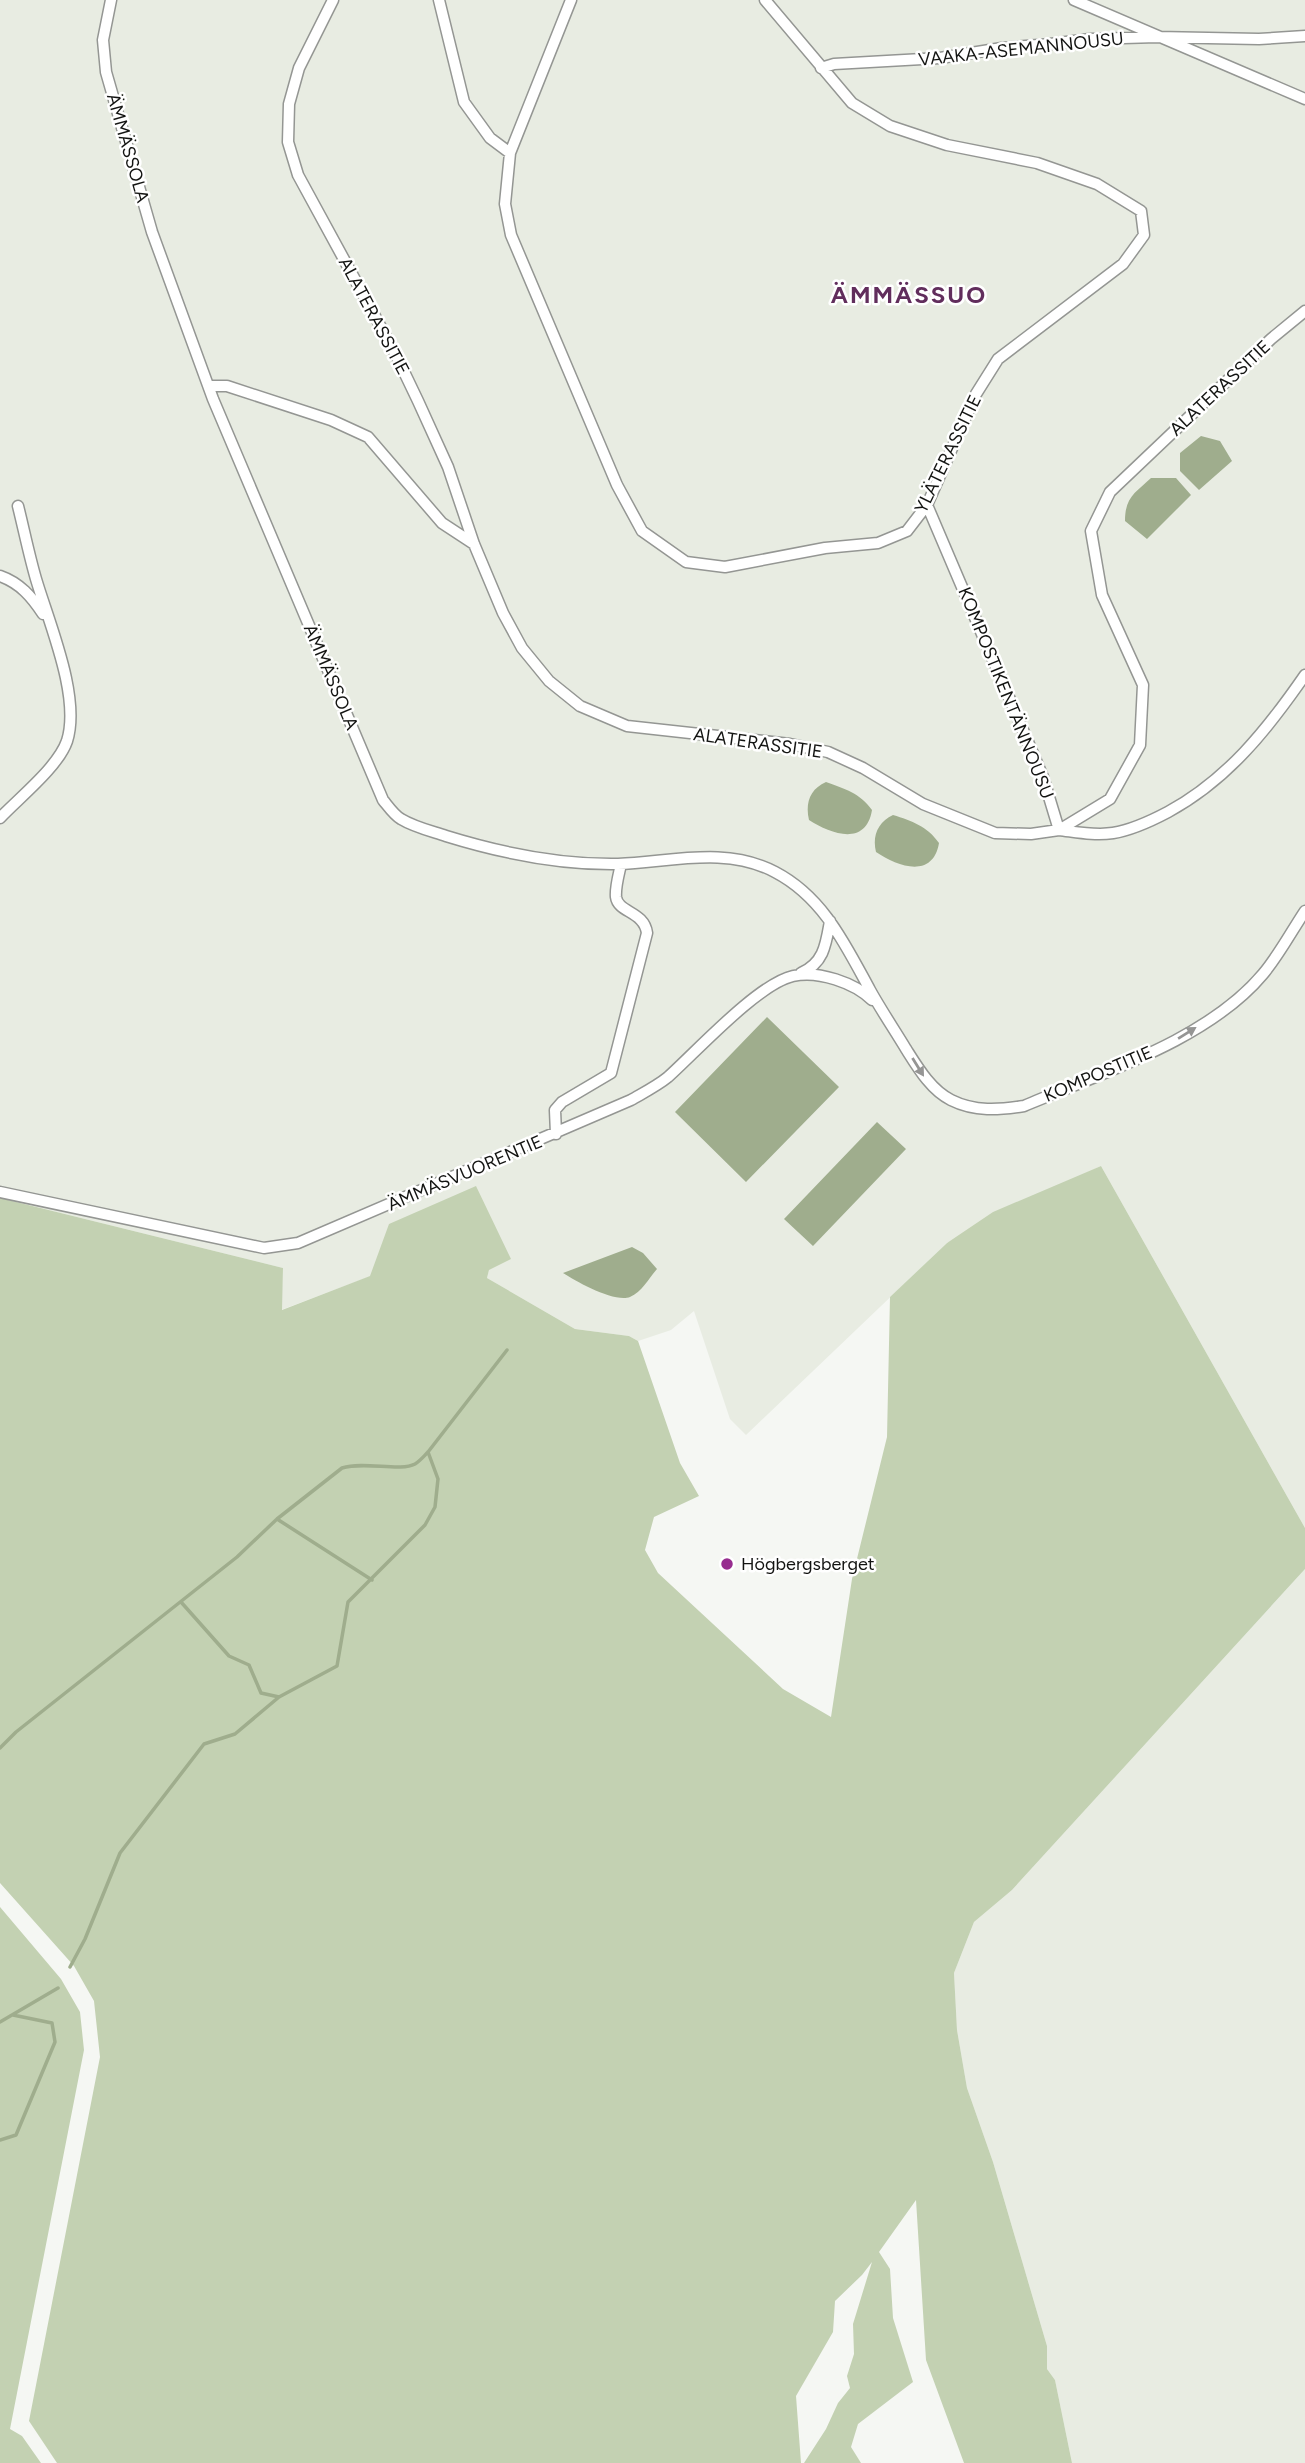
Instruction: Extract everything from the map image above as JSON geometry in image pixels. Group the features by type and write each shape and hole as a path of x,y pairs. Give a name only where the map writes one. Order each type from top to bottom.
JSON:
{"street":[{"name":"ÄMMÄSSOLA","path":"111,0 103,40 106,72 152,232 209,386 383,800 398,818 473,844 570,863 621,864 708,857 729,858 774,871 812,898 830,921 881,1009"},
{"name":"ALATERASSITIE","path":"332,0 299,68 289,104 288,142 298,175 395,353 418,401 448,467 474,544 503,613 522,648 549,681 580,706 627,726 790,744 828,752 863,768 923,804 995,833 1031,835 1059,830 1110,799 1140,746 1143,685 1102,595 1091,531 1110,492 1271,339 1305,311"},
{"path":"439,0 464,102 490,138 510,153"},
{"name":"YLÄTERASSITIE","path":"571,0 510,153 505,204 511,235 617,485 642,531 686,562 725,567 825,548 878,543 907,531 927,505 976,394 998,359 1123,264 1144,235 1141,211 1097,184 1037,163 947,145 890,126 852,103 765,0"},
{"path":"1074,0 1305,99"},
{"name":"VAAKA-ASEMANNOUSU","path":"821,68 834,64 940,58 1002,48 1090,39 1305,36"},
{"path":"209,386 227,386 331,420 368,437 442,523 474,544"},
{"name":"KOMPOSTIKENTÄNNOUSU","path":"927,505 1043,778 1059,830"},
{"path":"0,818 56,760 66,742 71,716 69,684 19,506"},
{"path":"0,576 30,594 50,623"},
{"path":"1059,830 1113,833 1149,822 1185,803 1214,783 1252,746 1305,675"},
{"path":"556,1134 555,1111 562,1102 611,1073 648,933 642,919 621,907 616,899 621,864"},
{"name":"KOMPOSTITIE","path":"881,1009 924,1078 949,1100 974,1108 1000,1110 1024,1106 1173,1042 1224,1009 1262,975 1305,911"},
{"name":"ÄMMÄSVUORENTIE","path":"0,1192 264,1248 298,1243 631,1100 665,1079 759,994 777,982 812,968 819,961 827,942 830,921"},
{"path":"794,975 814,975 847,984 863,991 881,1009"}],"shaded area":[{"path":"0,0 1305,0 1305,1528 1101,1166 947,1243 746,1435 730,1419 694,1311 671,1330 638,1341 629,1336 575,1329 487,1278 489,1270 371,1276 281,1310 283,1268 0,1198"},
{"path":"1201,436 1220,441 1232,461 1199,490 1180,471 1180,453"},
{"path":"1151,478 1176,478 1191,495 1147,539 1125,521 1125,513 1132,496"},
{"path":"826,782 846,789 872,810 863,829 855,833 837,833 809,820 810,797 816,788"},
{"path":"893,815 924,828 939,843 930,862 914,867 894,862 876,852 877,830 883,821"},
{"path":"767,1017 839,1087 746,1182 675,1112"},
{"path":"877,1122 906,1149 813,1246 784,1219"},
{"path":"1101,1166 1305,1528 1305,1569 1012,1890 974,1922 954,1973 957,2030 967,2088 993,2162 1047,2346 1047,2369 1055,2380 1072,2463 964,2463 926,2360 916,2200 879,2252 890,2269 893,2318 913,2382 858,2424 851,2447 861,2463 804,2463 826,2429 838,2403 850,2388 847,2376 854,2354 853,2324 872,2262 835,2301 833,2332 796,2396 801,2463 57,2463 29,2421 100,2057 94,2001 74,1966 0,1883 0,1198 283,1268 282,1310 370,1276 389,1224 476,1186 511,1259 489,1270 487,1278 575,1329 629,1336 638,1341 680,1463 699,1496 654,1517 645,1550 658,1573 783,1689 831,1717 852,1579 887,1437 890,1297 947,1243 993,1212"},
{"path":"632,1247 643,1253 657,1269 642,1288 630,1297 606,1294 563,1273"},
{"path":"1305,1569 1305,2463 1072,2463 1055,2380 1047,2369 1047,2346 993,2162 967,2088 957,2030 954,1973 974,1922 1012,1890"},
{"path":"0,1907 61,1979 80,2012 84,2050 10,2429 22,2436 41,2463 0,2463"}],"waterway":[{"path":"0,1748 16,1732 237,1557 277,1519 342,1468 400,1467 419,1461 507,1350"},
{"path":"70,1967 85,1939 120,1853 204,1744 235,1734 279,1697 337,1666 348,1602 425,1525 435,1507 438,1479 428,1452"},
{"path":"277,1519 372,1580"},
{"path":"181,1602 229,1656 249,1665 261,1693 279,1697"},
{"path":"0,2022 58,1988"},
{"path":"0,2140 16,2135 55,2042 52,2023 13,2015"}],"place":[{"name":"Högbergsberget","path":"727,1564"}],"district":[{"name":"ÄMMÄSSUO","path":"909,295"}]}
